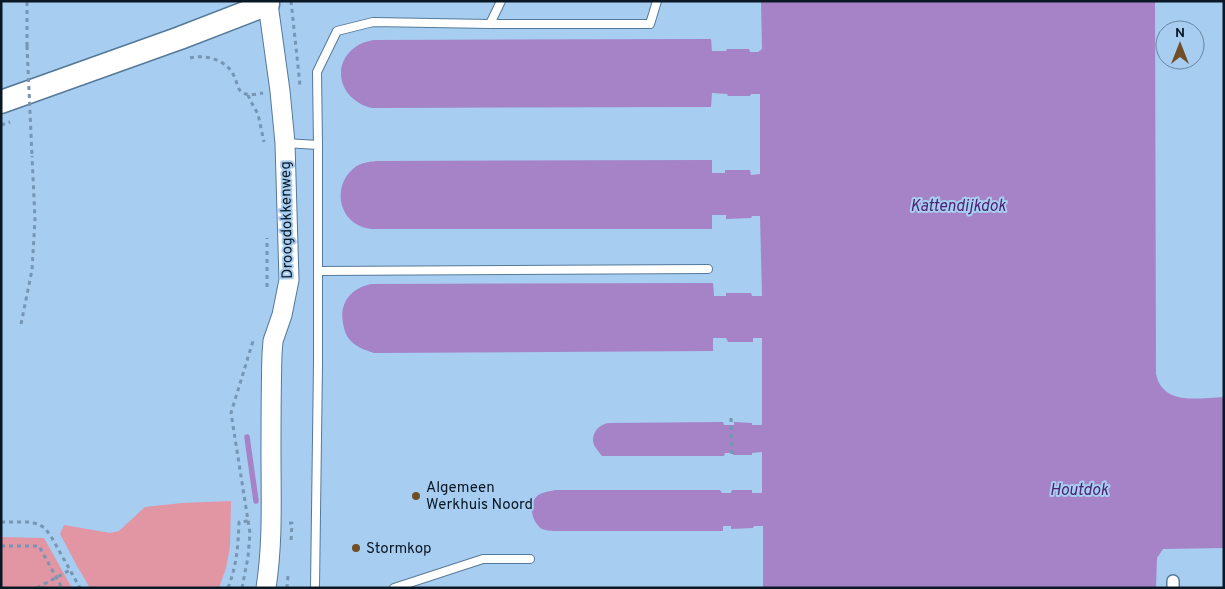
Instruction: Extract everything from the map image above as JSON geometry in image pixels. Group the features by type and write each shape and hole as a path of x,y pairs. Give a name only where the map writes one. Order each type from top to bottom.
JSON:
{"main road":[{"path":"1,102 180,38 268,3"}],"street":[{"name":"Droogdokkenweg","path":"267,588 272,522 272,354 273,341 282,315 289,280 285,143 268,3"}],"lane":[{"path":"490,24 501,1"},
{"path":"316,588 318,363 317,72 336,31 373,22 650,24 658,1"},
{"path":"285,143 318,145"},
{"path":"318,271 708,269"},
{"path":"394,588 483,559 530,559"}],"path":[{"path":"21,324 32,270 35,219 27,46 27,1"},
{"path":"291,1 300,90"},
{"path":"184,60 194,57 212,58 220,61 232,72 240,90 242,93 248,94 258,114 265,149"},
{"path":"29,115 38,112"},
{"path":"1,125 11,122"},
{"path":"267,236 267,292"},
{"path":"242,588 250,533 231,412 254,336"},
{"path":"731,418 732,456"},
{"path":"228,588 238,549 239,522 248,521"},
{"path":"1,522 30,522 46,528 80,588"},
{"path":"1,546 39,546 62,588"},
{"path":"37,588 70,570"}],"shaded area":[{"path":"231,501 230,547 226,568 219,588 90,588 60,534 64,525 110,533 119,531 145,507"},
{"path":"1,537 44,538 72,588 1,588"}],"water":[{"name":"Kattendijkdok","path":"761,1 1155,1 1156,374 1160,384 1174,396 1193,399 1224,397 1224,548 1163,549 1157,558 1156,588 763,588 763,526 731,529 731,526 723,526 723,531 552,531 542,529 532,514 532,505 536,497 542,493 555,490 720,490 722,493 731,493 732,490 752,490 752,493 762,493 762,452 752,453 752,455 725,453 724,456 602,456 595,446 593,437 596,430 602,425 609,423 723,422 724,425 734,425 734,422 762,425 762,338 753,338 753,342 728,342 726,338 713,338 713,351 374,353 359,347 349,338 345,332 342,315 345,302 358,289 371,284 713,283 714,296 726,296 726,293 751,293 752,296 762,296 760,216 726,219 726,215 712,215 712,229 372,229 357,224 349,218 341,202 343,184 347,175 361,164 376,161 712,160 712,173 725,173 725,170 750,170 751,175 760,174 760,94 728,96 727,94 712,93 711,107 372,108 358,102 349,94 343,84 341,73 343,62 349,52 359,45 373,40 711,39 712,51 749,49 750,52 758,52 762,49"}],"waterway":[{"path":"247,437 256,501"}],"place":[{"name":"Algemeen Werkhuis Noord","path":"416,496"},
{"name":"Stormkop","path":"356,548"}],"water label":[{"name":"Houtdok","path":"1079,489"}]}
